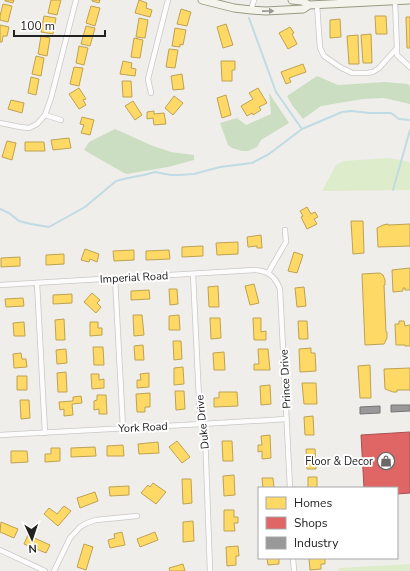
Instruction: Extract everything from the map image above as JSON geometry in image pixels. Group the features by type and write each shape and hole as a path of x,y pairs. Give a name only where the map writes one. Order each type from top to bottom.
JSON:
{"main road":[{"path":"202,0 234,8 266,11 303,9 309,5"},
{"path":"292,0 302,1 309,5 410,0"}],"street":[{"path":"0,123 29,128 37,124 45,115 51,98 76,0"},
{"path":"151,93 148,79 168,0"},
{"path":"251,10 254,0"},
{"path":"395,1 397,55 410,67"},
{"path":"317,5 320,48 324,56 340,67 352,73 373,72 379,68 397,48"},
{"path":"45,115 61,120"},
{"path":"268,273 286,242 285,230"},
{"name":"Imperial Road","path":"0,285 254,270 261,270 268,273"},
{"name":"Prince Drive","path":"268,273 278,283 280,289 290,487"},
{"name":"Duke Drive","path":"192,274 200,419 205,432 210,571"},
{"path":"115,278 123,428"},
{"path":"37,282 45,433"},
{"name":"York Road","path":"0,435 287,418"},
{"path":"54,571 70,538 80,527 96,520 137,516"},
{"path":"0,550 45,571"},
{"path":"294,559 294,571"}],"green space":[{"path":"317,76 338,85 385,82 408,84 410,86 410,104 384,98 363,99 321,106 303,119 287,96"},
{"path":"269,93 289,123 261,140 257,147 248,151 232,148 228,145 220,123 237,118 246,125 271,114"},
{"path":"115,129 153,146 171,152 194,155 194,160 168,167 127,174 124,173 84,150 89,142"},
{"path":"389,158 410,162 410,190 322,191 336,165 344,161"},
{"path":"410,564 410,571 339,571 339,568"}],"building: Homes":[{"path":"5,0 14,0 13,3"},
{"path":"51,0 61,0 57,15 48,13"},
{"path":"92,0 100,0 99,3"},
{"path":"139,0 147,3 146,8 152,10 150,17 135,13"},
{"path":"3,4 12,6 8,22 0,20"},
{"path":"91,6 100,8 95,26 86,23"},
{"path":"181,9 191,12 187,26 177,24"},
{"path":"44,16 56,18 53,34 41,32"},
{"path":"375,16 386,16 387,34 376,34"},
{"path":"406,17 410,17 410,48 407,48"},
{"path":"139,18 148,20 145,38 136,37"},
{"path":"340,19 341,37 330,38 330,20"},
{"path":"226,24 233,45 223,48 217,27"},
{"path":"0,25 9,27 7,36 3,36 2,42 0,42"},
{"path":"86,26 95,28 90,46 81,44"},
{"path":"290,27 294,33 292,34 297,44 288,49 279,33"},
{"path":"175,28 186,30 183,45 180,44 180,47 172,46"},
{"path":"371,34 372,63 363,63 361,35"},
{"path":"358,35 359,64 349,64 347,36"},
{"path":"41,36 50,38 47,56 38,54"},
{"path":"134,38 143,40 140,58 131,57"},
{"path":"79,46 88,48 84,65 76,63"},
{"path":"169,49 178,50 175,68 166,67"},
{"path":"36,56 44,58 41,76 32,74"},
{"path":"123,61 132,63 131,68 136,69 135,76 120,74"},
{"path":"221,61 235,61 235,70 232,70 232,81 222,81"},
{"path":"303,64 306,72 289,78 291,82 286,84 281,72"},
{"path":"74,67 83,68 79,86 70,84"},
{"path":"182,74 184,89 173,90 171,76"},
{"path":"31,77 39,79 36,95 28,93"},
{"path":"122,81 131,81 132,97 123,97"},
{"path":"79,88 86,99 83,100 86,105 79,109 69,94"},
{"path":"258,88 267,103 259,107 261,110 253,115 252,113 247,116 241,106 253,99 249,93"},
{"path":"226,95 231,115 222,118 217,98"},
{"path":"174,96 183,103 173,115 165,108"},
{"path":"11,100 24,103 22,113 8,109"},
{"path":"133,101 142,115 135,120 125,106"},
{"path":"154,111 154,114 164,113 166,124 154,125 153,118 147,119 147,112"},
{"path":"82,117 94,120 90,135 81,133 84,125 80,124"},
{"path":"69,138 71,148 53,150 51,140"},
{"path":"7,141 16,143 12,160 2,157"},
{"path":"25,142 44,142 45,151 25,151"},
{"path":"307,207 311,214 315,212 318,217 314,219 317,224 307,229 301,217 303,216 300,211"},
{"path":"351,221 363,221 364,253 353,254"},
{"path":"388,224 410,224 410,246 378,247 377,228"},
{"path":"261,235 262,248 257,248 257,246 248,247 247,237"},
{"path":"238,242 238,254 217,255 216,243"},
{"path":"203,246 203,256 182,257 182,247"},
{"path":"85,249 99,254 97,262 90,259 89,262 81,260"},
{"path":"134,250 134,260 114,261 113,251"},
{"path":"169,250 170,259 146,260 146,251"},
{"path":"294,252 303,255 297,273 288,271"},
{"path":"64,254 64,264 46,265 46,255"},
{"path":"20,257 20,266 1,267 1,258"},
{"path":"410,268 410,290 405,290 405,288 403,288 403,291 393,292 392,270"},
{"path":"380,273 383,275 385,280 387,338 384,344 365,345 362,274"},
{"path":"254,284 259,303 250,305 245,286"},
{"path":"218,286 219,307 209,307 208,287"},
{"path":"304,287 306,306 297,307 295,288"},
{"path":"169,289 177,289 178,304 170,305"},
{"path":"149,290 150,299 131,300 131,291"},
{"path":"92,293 100,300 97,303 101,307 96,313 84,302"},
{"path":"72,294 72,303 53,304 53,295"},
{"path":"23,298 24,306 6,307 5,299"},
{"path":"133,315 142,315 144,335 134,336"},
{"path":"179,315 180,330 169,330 169,316"},
{"path":"210,318 220,318 221,338 211,339"},
{"path":"253,318 261,318 261,332 266,331 266,340 254,340"},
{"path":"64,319 65,340 56,340 55,320"},
{"path":"298,321 307,321 308,339 299,339"},
{"path":"399,321 404,321 405,326 410,325 410,346 396,345 395,324 399,324"},
{"path":"24,322 25,336 14,336 13,323"},
{"path":"90,322 98,322 98,328 102,328 102,335 90,336"},
{"path":"173,341 181,341 182,359 174,360"},
{"path":"143,345 144,360 135,360 134,346"},
{"path":"93,347 103,347 104,365 94,365"},
{"path":"311,348 311,353 315,353 316,371 300,372 299,349"},
{"path":"66,349 67,363 57,364 56,350"},
{"path":"258,349 268,349 270,370 254,370 254,364 259,364"},
{"path":"224,352 225,370 214,370 213,353"},
{"path":"21,353 22,359 26,359 27,367 14,368 13,354"},
{"path":"370,365 371,398 360,398 358,366"},
{"path":"183,367 184,384 174,385 174,368"},
{"path":"410,368 410,390 397,390 397,392 393,392 385,389 384,369"},
{"path":"66,372 67,392 58,392 57,373"},
{"path":"149,373 149,387 137,388 137,380 141,380 140,374"},
{"path":"91,374 99,374 99,380 104,379 104,388 92,389"},
{"path":"17,376 27,376 27,390 17,390"},
{"path":"302,383 316,383 317,404 304,404"},
{"path":"270,385 271,404 261,405 260,386"},
{"path":"175,391 184,391 185,409 176,410"},
{"path":"219,392 237,392 238,406 214,407 214,398 219,398"},
{"path":"150,393 150,407 145,407 145,412 137,412 136,394"},
{"path":"97,395 106,395 107,414 99,414 99,409 94,410 94,401 97,400"},
{"path":"81,396 82,403 72,404 73,415 64,416 64,409 60,410 59,402 73,401 73,397"},
{"path":"20,400 29,400 30,418 21,419"},
{"path":"313,416 314,435 305,435 304,417"},
{"path":"270,435 271,458 262,459 262,451 258,452 258,445 262,445 261,436"},
{"path":"177,441 190,457 182,463 169,447"},
{"path":"222,441 232,441 233,461 223,461"},
{"path":"158,442 159,453 139,454 138,444"},
{"path":"123,445 124,456 107,456 107,446"},
{"path":"95,447 96,456 71,457 71,448"},
{"path":"51,448 60,448 60,461 45,462 45,454 51,454"},
{"path":"306,449 315,449 316,469 307,469"},
{"path":"11,451 27,451 28,462 11,463"},
{"path":"234,475 235,495 224,496 223,476"},
{"path":"308,477 317,477 317,487 308,487"},
{"path":"262,478 273,478 274,487 263,487"},
{"path":"182,479 191,479 192,503 183,504"},
{"path":"153,483 166,492 156,504 141,493 148,485 150,487"},
{"path":"129,486 129,495 110,496 109,487"},
{"path":"95,492 98,501 80,508 77,498"},
{"path":"64,506 71,511 58,526 44,514 49,508 57,514"},
{"path":"224,510 234,510 234,517 238,517 238,523 234,523 235,531 224,531"},
{"path":"193,521 194,541 183,542 183,522"},
{"path":"1,522 18,529 14,538 0,532"},
{"path":"122,532 125,545 110,548 108,540 115,538 114,534"},
{"path":"155,532 158,540 140,547 137,539"},
{"path":"28,535 50,545 46,553 24,544"},
{"path":"84,544 93,547 86,570 77,567"},
{"path":"238,546 239,556 236,556 236,565 227,566 226,547"},
{"path":"267,559 279,559 279,564 268,565"},
{"path":"309,559 325,559 325,564 321,564 321,569 310,570"},
{"path":"183,564 185,571 170,571 169,568"}],"building: Shops":[{"name":"Floor & Decor","path":"410,432 410,493 398,494 398,487 364,487 361,435"}],"building: Industry":[{"path":"391,405 410,405 410,411 391,412"},
{"path":"380,406 380,413 360,414 360,407"}],"waterway":[{"path":"249,18 276,92 302,129"},
{"path":"0,209 9,213 19,221 49,227 85,207 116,181 155,172 171,175 194,174 220,167 252,163 269,154 302,129 342,112 391,113 399,119 410,120"},
{"path":"393,190 410,130"}],"place":[{"name":"Floor & Decor","path":"386,461"}]}
